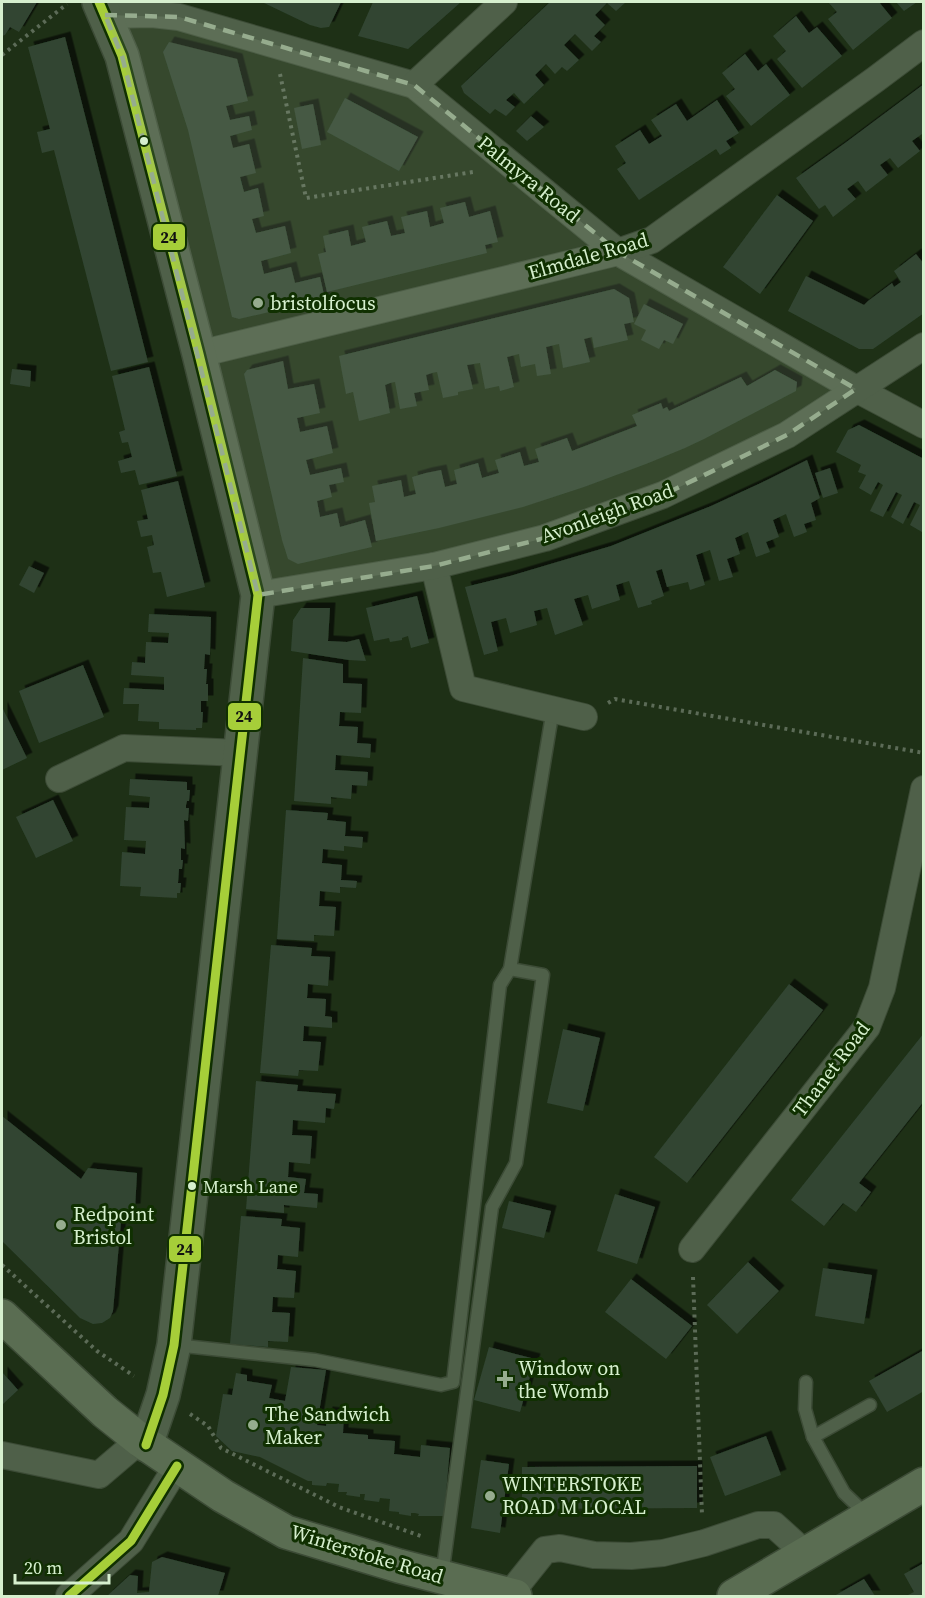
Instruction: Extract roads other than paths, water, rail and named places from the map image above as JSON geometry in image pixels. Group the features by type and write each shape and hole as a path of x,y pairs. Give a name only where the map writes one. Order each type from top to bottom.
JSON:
{"highway":[{"name":"Winterstoke Road","path":"2,1316 105,1412 143,1443 223,1496 286,1532 399,1566 440,1587 512,1596"},
{"path":"734,1596 924,1484"}],"street":[{"path":"414,85 504,2"},
{"path":"2,1455 99,1475 143,1443 163,1395 174,1345 258,595 199,354 122,57 102,8"},
{"name":"Palmyra Road","path":"102,8 179,17 414,85 618,252 856,390 924,425"},
{"name":"Elmdale Road","path":"199,354 618,252 652,240 924,43"},
{"name":"Avonleigh Road","path":"258,595 434,566 545,538 663,495 787,435 924,346"},
{"path":"434,566 463,688 584,717"},
{"path":"59,778 124,748 240,753"},
{"name":"Thanet Road","path":"692,1249 867,1027 882,988 924,789"},
{"path":"69,1596 131,1541 177,1466"},
{"path":"512,1596 545,1550 560,1548 594,1554 631,1556 663,1553 704,1543 758,1525 774,1525 807,1554"}],"lane":[{"path":"174,1345 315,1360 441,1385 453,1382 500,985 510,969 553,709"},
{"path":"440,1587 492,1207 516,1163 543,975 510,969"},
{"path":"806,1382 805,1409 813,1437 844,1493 868,1517"},
{"path":"813,1437 870,1405"}],"place":[{"name":"bristolfocus","path":"258,303"},
{"name":"Marsh Lane","path":"192,1186"},
{"name":"Redpoint Bristol","path":"61,1225"},
{"name":"Window on the Womb","path":"505,1379"},
{"name":"The Sandwich Maker","path":"253,1425"},
{"name":"WINTERSTOKE ROAD M LOCAL","path":"490,1496"}]}
